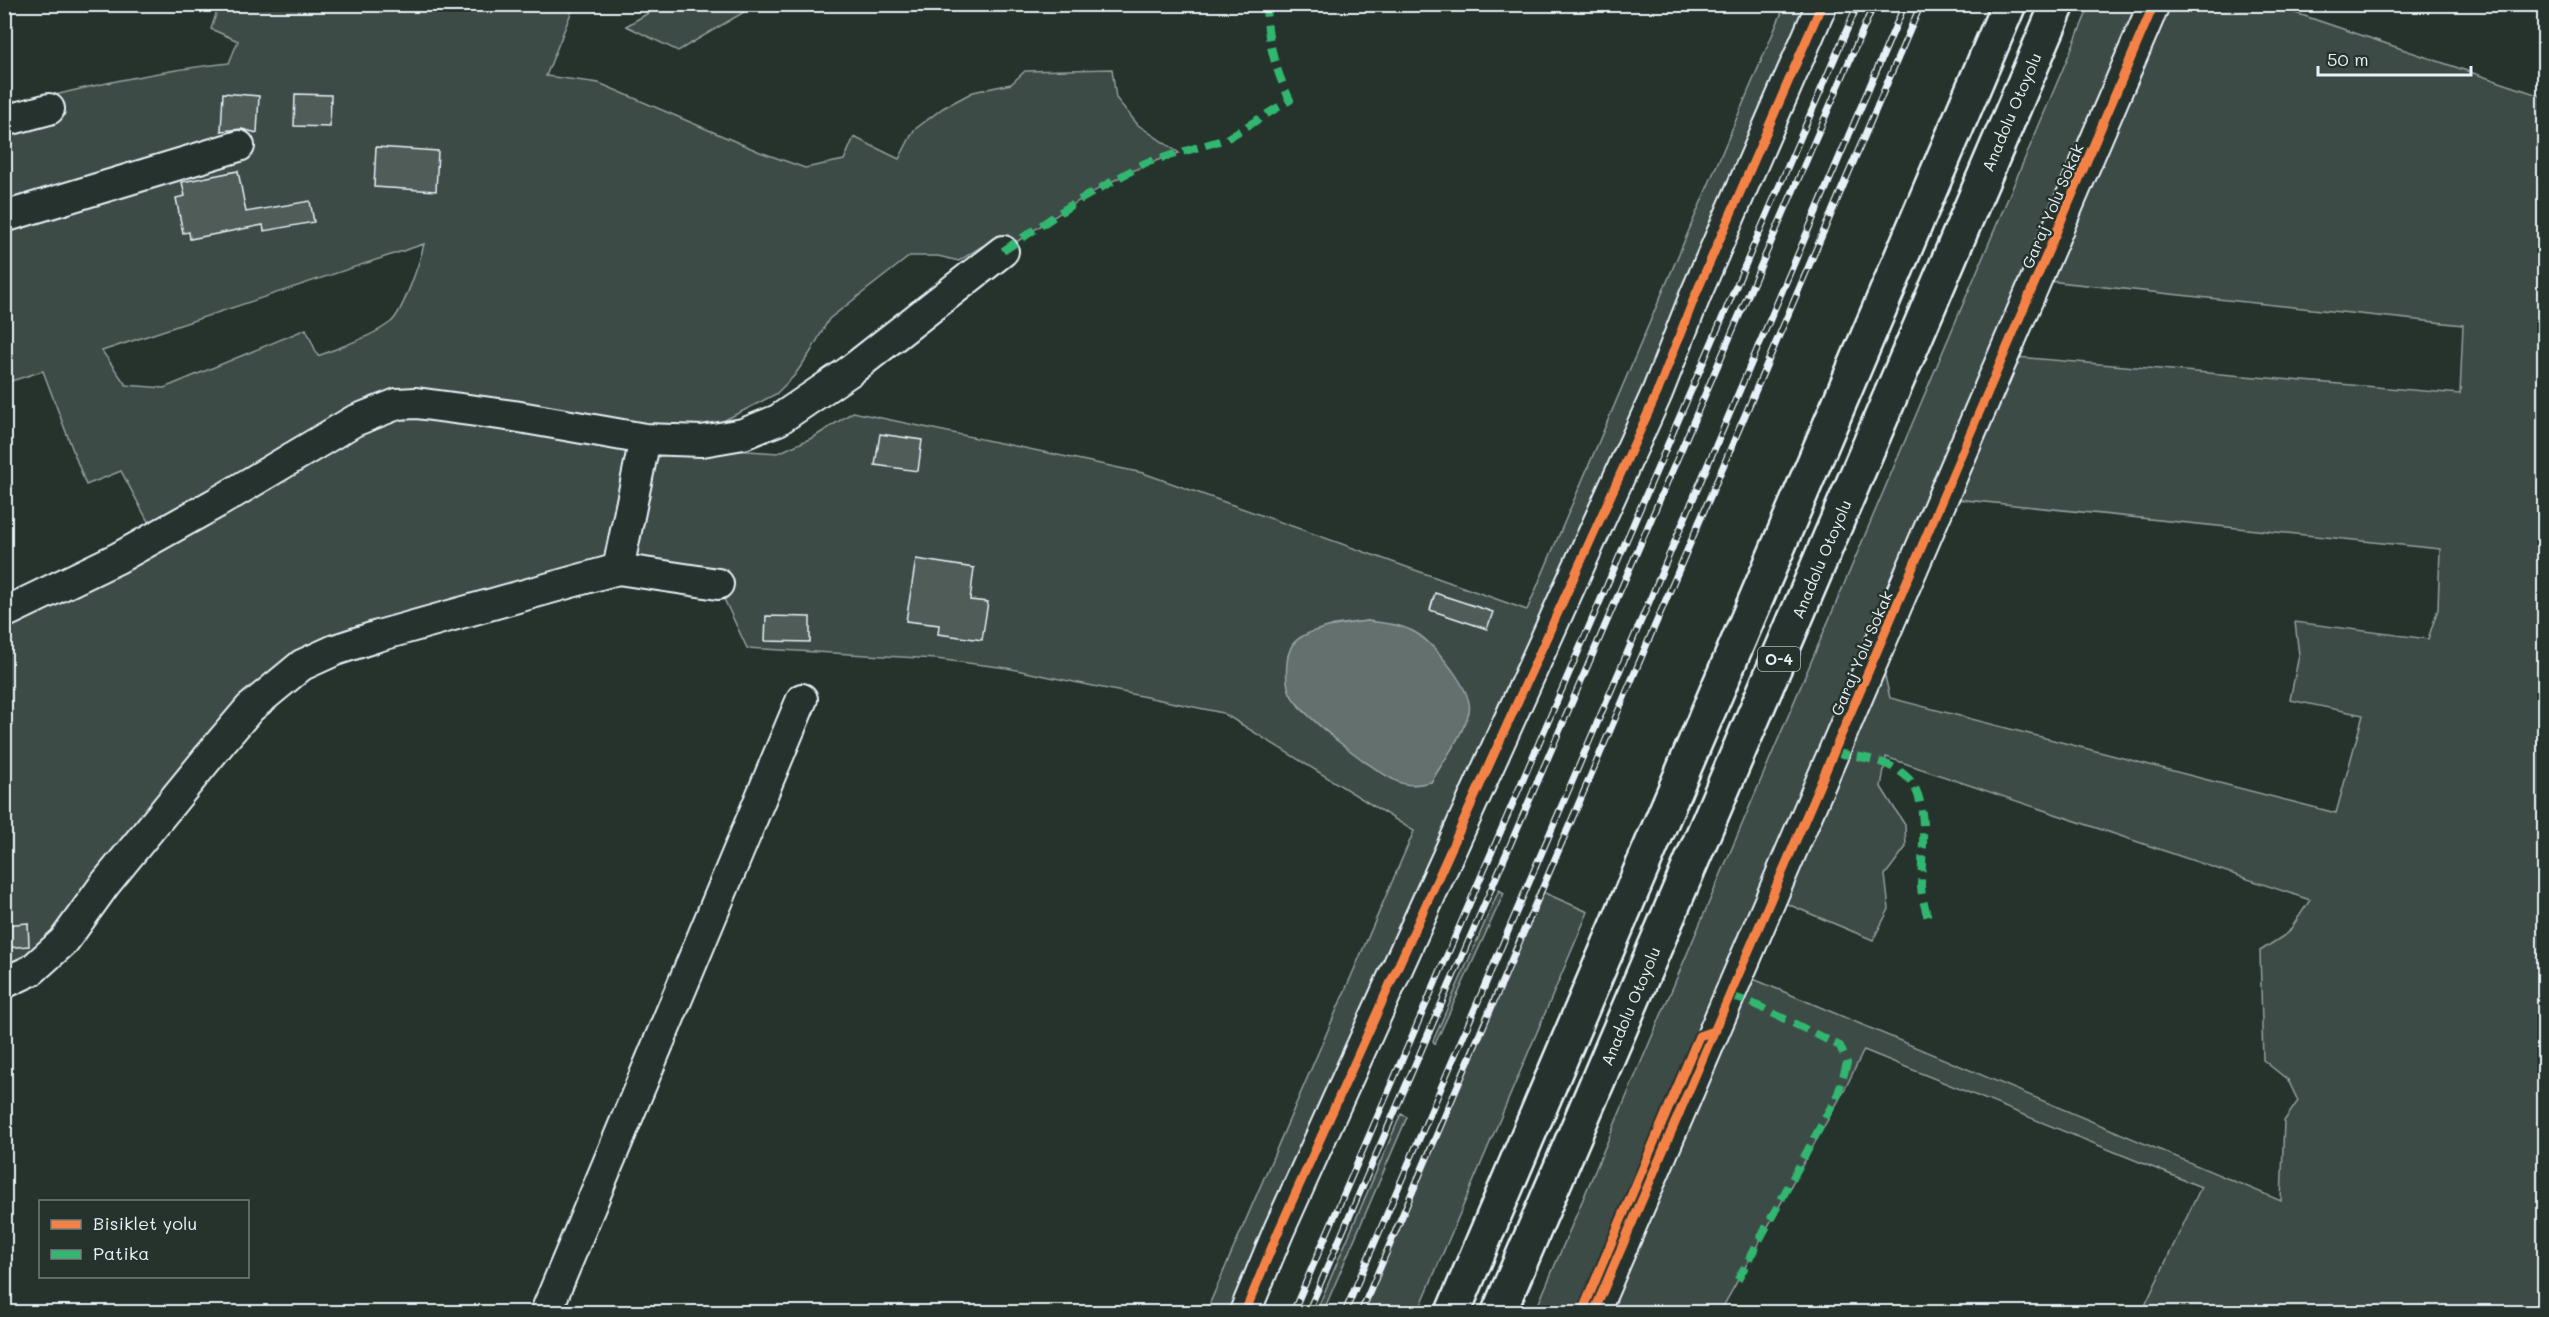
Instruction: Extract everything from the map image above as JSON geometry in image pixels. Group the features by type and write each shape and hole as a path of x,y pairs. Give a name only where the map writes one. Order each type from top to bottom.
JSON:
{"highway":[{"name":"O-4","path":"1453,1312 2009,4"},
{"name":"Anadolu Otoyolu","path":"1499,1312 2058,4"}],"street":[{"path":"1245,1312 1279,1230 1657,393 1695,296 1822,4"},
{"name":"Garaj Yolu Sokak","path":"1594,1312 2154,4"},
{"path":"4,121 49,109"},
{"path":"4,216 239,146"},
{"path":"4,613 118,558 354,421 397,404 416,403 514,416 645,439 702,441 743,434 778,420 850,370 1003,251"},
{"path":"618,569 645,439"},
{"path":"4,983 38,966 64,942 105,884 250,708 302,665 335,650 378,636 618,569 717,584"},
{"path":"546,1312 802,699"}],"shaded area":[{"path":"219,5 560,5 573,8 546,76 599,83 760,152 805,168 844,160 854,137 899,159 914,130 943,108 973,92 1011,84 1025,71 1112,69 1116,98 1138,125 1179,153 1132,171 1088,195 1003,251 982,246 959,261 938,256 910,256 829,319 794,376 776,394 723,421 684,431 408,394 152,529 121,471 86,485 43,371 5,383 5,108 116,81 229,63 238,41 211,29","holes":["424,244 406,297 391,322 365,337 318,356 306,329 164,388 126,385 102,351"]},
{"path":"662,5 756,5 678,51 626,26"},
{"path":"1785,5 1808,5 1245,1312 1206,1312 1414,831 1223,713 1007,668 936,659 747,648 717,584 618,569 645,439 718,449 778,453 814,437 853,412 1143,473 1527,610","holes":["1367,621 1398,626 1416,633 1469,711 1458,736 1431,782 1367,763 1300,708 1290,692 1288,656 1300,638 1334,625"]},
{"path":"2090,5 2145,5 1588,1312 1535,1312"},
{"path":"2168,5 2272,5 2544,97 2544,1312 2142,1312 2201,1187 1864,1050 1845,1089 1720,1312 1604,1312 1751,978 2281,1201 2284,1121 2298,1101 2288,1080 2263,1060 2260,951 2288,933 2310,900 1886,757 1881,787 1905,825 1906,847 1885,875 1889,909 1873,940 1785,903 1884,672 1890,698 2336,813 2363,715 2290,700 2299,655 2295,622 2428,639 2438,609 2440,549 1956,499 2016,357 2460,394 2463,325 2049,281"},
{"path":"405,416 635,445 605,563 303,656 82,910 5,976 5,624 387,419"},
{"path":"1367,621 1392,624 1424,638 1451,668 1465,692 1469,703 1466,721 1431,782 1415,785 1404,784 1378,771 1324,730 1297,703 1288,688 1287,661 1290,649 1299,638 1327,627"},
{"path":"1499,890 1504,893 1435,1044 1433,1041"},
{"path":"1538,890 1588,912 1418,1312 1358,1312"},
{"path":"1401,1114 1407,1117 1323,1312 1316,1312"}],"building":[{"path":"223,93 259,96 257,133 242,129 221,131"},
{"path":"295,94 331,95 330,127 294,126"},
{"path":"376,147 438,151 436,191 374,187"},
{"path":"238,171 246,212 310,201 314,222 264,231 263,225 190,239 189,232 183,233 176,198 185,196 182,182"},
{"path":"880,434 922,440 918,471 875,465"},
{"path":"916,559 974,568 970,600 988,602 982,640 938,634 939,625 906,621"},
{"path":"1435,593 1493,612 1487,629 1430,610"},
{"path":"766,616 810,617 810,642 765,641"},
{"path":"28,923 29,946 4,948 4,925"}],"railway":[{"path":"1293,1312 1858,4"},
{"path":"1308,1312 1874,4"},
{"path":"1345,1312 1905,4"},
{"path":"1361,1312 1921,4"}],"marked path":[{"path":"1003,251 1074,203 1145,163 1226,139 1290,100 1273,54 1266,4"},
{"path":"1834,753 1883,763 1901,772 1915,788 1922,815 1921,887 1928,918"},
{"path":"1730,996 1752,1003 1840,1046 1847,1063 1838,1094 1734,1287"}],"cycle path":[{"path":"1245,1312 1279,1230 1657,393 1695,296 1822,4"},
{"path":"1594,1312 2154,4"},
{"path":"1582,1312 1699,1036 1716,1030"}]}
